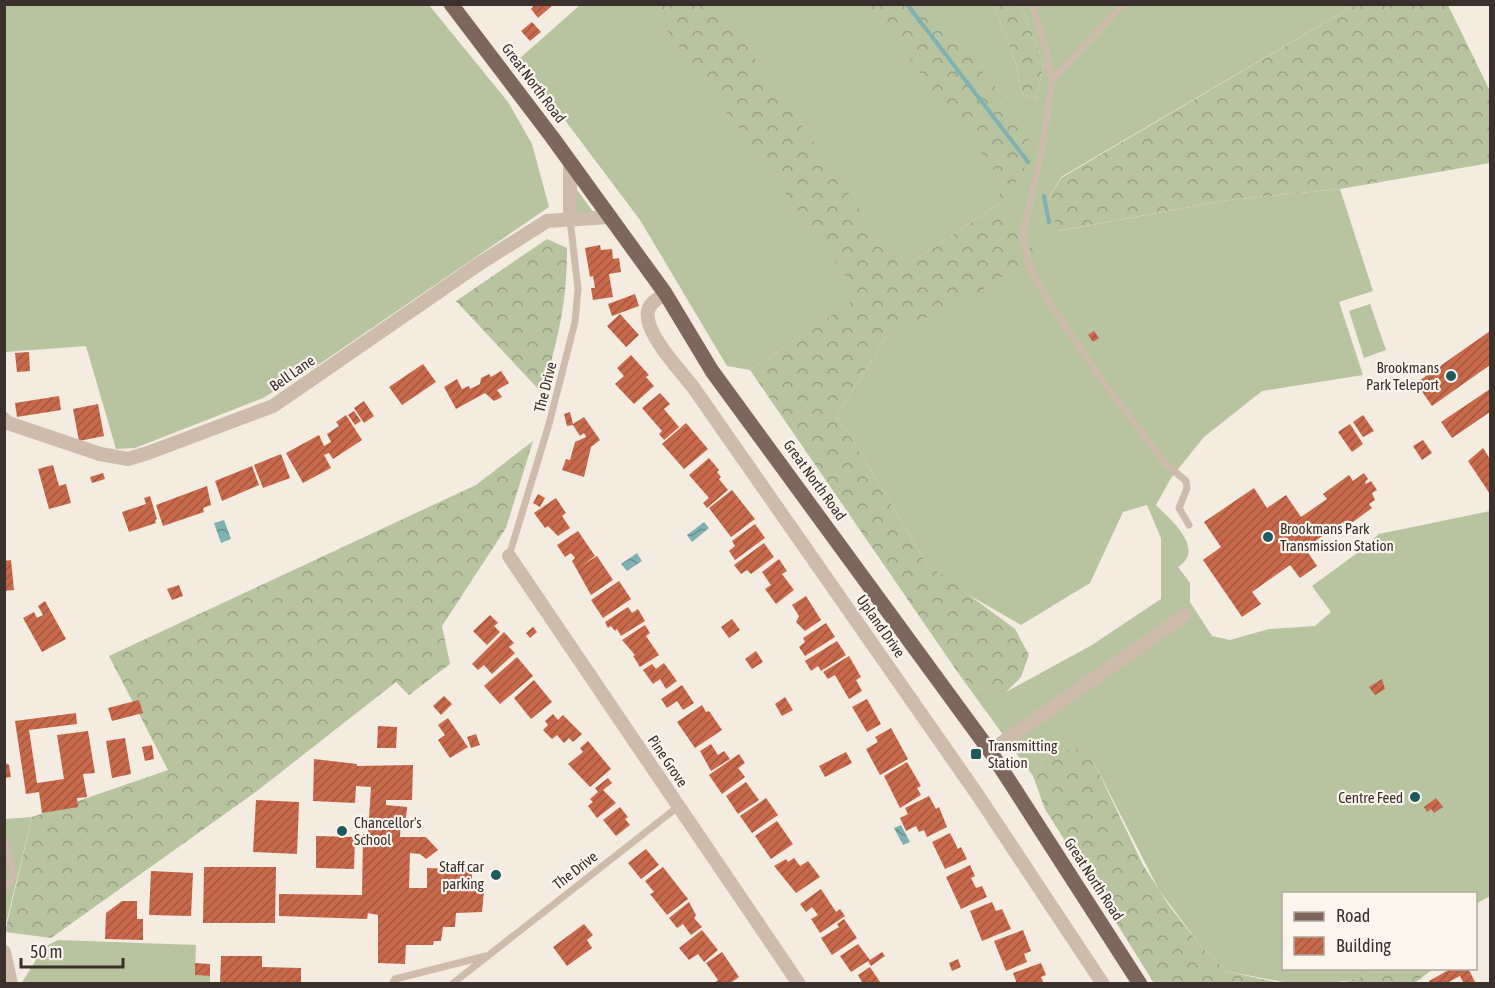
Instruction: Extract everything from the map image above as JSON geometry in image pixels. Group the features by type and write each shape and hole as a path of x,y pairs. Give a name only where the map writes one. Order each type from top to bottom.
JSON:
{"main road":[{"name":"Great North Road","path":"452,4 665,294 712,371 990,751 1140,984"}],"street":[{"path":"570,163 570,219"},
{"name":"Bell Lane","path":"4,419 8,423 100,454 128,459 148,453 273,406 547,221 609,217"},
{"name":"Upland Drive","path":"665,294 650,305 647,315 649,328 727,435 977,794 1103,984"},
{"name":"Pine Grove","path":"509,556 799,984"},
{"path":"990,751 1185,615"},
{"path":"4,952 11,984"}],"lane":[{"path":"1032,4 1046,46 1052,80 1043,145 1023,235 1030,268 1049,302 1102,380 1166,464 1186,481 1187,488 1179,508 1188,525"},
{"path":"1052,80 1124,4"},
{"name":"The Drive","path":"509,556 549,424 575,322 578,289 570,219"},
{"name":"The Drive","path":"452,984 679,806"},
{"path":"4,889 14,876 5,841"},
{"name":"The Drive","path":"392,984 395,979 488,956"}],"green space":[{"path":"5,4 429,5 508,102 532,144 549,207 321,363 263,398 135,448 116,449 86,346 5,352"},
{"path":"580,5 994,5 1016,64 1022,94 1036,99 1044,64 1021,5 1355,5 1061,177 1049,197 1058,231 1229,200 1340,189 1373,291 1339,302 1363,375 1262,391 1204,437 1171,478 1156,505 1177,526 1187,543 1186,560 1178,567 1190,583 1190,602 1212,636 1230,640 1269,629 1315,626 1331,612 1312,586 1379,534 1490,511 1490,896 1477,903 1477,892 1282,892 1282,970 1385,970 1353,980 1324,984 1288,983 1226,971 1200,945 1159,890 1087,749 1049,753 1033,776 961,677 983,692 1006,692 1092,645 1161,599 1161,538 1147,505 1123,512 1090,583 1021,625 962,591 927,564 848,432 836,417 886,337 923,318 1000,203 750,370 727,366 640,220 519,59"},
{"path":"649,5 718,5 901,269 1000,203 1041,250 973,296 886,337 836,417 848,432 927,564 1015,629 1029,655 1021,677 1006,692 983,692 961,677 750,370 872,288 859,295"},
{"path":"869,5 929,5 1030,130 1024,172 1000,203 999,177"},
{"path":"994,5 1021,5 1044,64 1036,99 1022,94 1016,64"},
{"path":"1355,5 1448,5 1490,91 1490,163 1340,189 1229,200 1057,231 1049,197 1061,178"},
{"path":"575,187 594,213 579,214 576,211"},
{"path":"547,239 567,248 567,268 560,322 542,393 456,301"},
{"path":"1370,304 1386,350 1364,358 1349,311"},
{"path":"533,441 506,528 442,626 450,664 409,695 396,682 257,791 51,938 5,932 32,817 168,770 109,656 476,485"},
{"path":"1087,748 1143,865 1170,907 1200,945 1226,971 1280,983 1154,983 1045,809 1033,776 1049,753"},
{"path":"32,817 5,928 5,819"},
{"path":"58,940 196,945 195,975 210,976 210,983 21,984 44,947"},
{"path":"1385,970 1432,970 1415,983 1341,983"}],"water":[{"path":"224,520 231,539 221,543 214,523"},
{"path":"704,522 709,528 692,542 687,535"},
{"path":"637,553 642,561 627,571 621,564"},
{"path":"901,825 910,842 903,845 894,828"}],"building":[{"path":"531,4 554,4 538,18 531,9 533,7"},
{"path":"532,22 541,32 530,41 521,31"},
{"path":"600,245 601,250 612,249 613,259 619,258 621,272 609,274 613,297 593,300 591,288 595,288 593,276 590,277 585,248"},
{"path":"635,294 639,306 612,316 608,304"},
{"path":"620,314 639,335 626,347 607,326"},
{"path":"1094,331 1099,338 1093,342 1088,335"},
{"name":"Brookmans Park Teleport","path":"1490,331 1490,365 1432,406 1416,383"},
{"path":"29,352 30,371 17,372 15,353"},
{"path":"631,355 649,375 646,377 654,386 634,404 615,384 624,376 617,368"},
{"path":"423,364 436,382 402,405 389,387"},
{"path":"501,371 509,383 497,390 502,397 494,401 485,393 456,409 444,387 457,379 462,389 469,386 470,389 480,384 481,378 489,374 491,377"},
{"name":"Brookmans Park Teleport","path":"1490,389 1490,412 1452,438 1441,422"},
{"path":"660,393 670,404 664,409 679,427 664,440 659,434 662,431 642,408"},
{"path":"59,396 61,410 17,417 15,403"},
{"path":"364,401 374,416 364,423 354,408"},
{"path":"98,404 104,436 79,441 73,409"},
{"path":"354,411 361,421 355,425 348,415"},
{"path":"570,412 573,424 584,417 600,440 591,447 584,477 562,470 566,459 570,460 575,442 586,437 584,433 580,436 573,425 567,426 564,414"},
{"path":"346,415 362,440 333,459 329,453 324,455 331,468 303,483 286,453 319,435 324,446 331,442 327,434 339,426 336,422"},
{"path":"1363,415 1374,431 1363,437 1353,422"},
{"path":"686,423 708,449 684,469 662,444"},
{"path":"1350,424 1363,444 1352,452 1338,432"},
{"path":"1423,440 1432,453 1422,460 1413,446"},
{"path":"1483,448 1490,459 1490,494 1468,461"},
{"path":"281,454 290,478 263,488 254,465"},
{"path":"709,458 719,470 717,472 721,477 719,479 728,490 707,508 703,503 709,498 689,475"},
{"path":"53,465 59,486 66,484 71,503 49,509 38,469"},
{"path":"252,466 259,485 222,501 215,481"},
{"path":"103,473 105,479 92,483 90,477"},
{"name":"Brookmans Park Transmission Station","path":"1364,473 1368,479 1366,484 1371,481 1377,490 1372,493 1375,500 1369,504 1372,508 1346,527 1343,522 1305,548 1317,566 1300,578 1290,565 1252,592 1261,604 1242,617 1203,560 1221,547 1204,522 1254,488 1267,508 1286,495 1301,517 1327,499 1323,494 1349,475 1353,481"},
{"path":"207,486 211,505 203,508 204,512 163,526 156,505"},
{"path":"732,490 755,519 731,537 709,508"},
{"path":"538,494 545,498 540,507 533,503"},
{"path":"150,496 157,519 156,523 129,532 122,512 146,504 144,498"},
{"path":"556,498 566,513 562,516 570,528 558,536 548,526 545,528 534,513"},
{"path":"755,524 765,538 735,560 729,551 735,546 732,541"},
{"path":"578,531 595,556 583,565 597,556 613,580 591,595 572,561 575,558 571,553 565,557 557,545"},
{"path":"764,543 774,557 751,574 747,570 741,574 734,565"},
{"path":"779,559 787,571 782,574 794,590 776,604 765,589 771,585 762,572"},
{"path":"11,560 14,590 4,591 4,561"},
{"path":"619,581 631,599 603,618 591,600"},
{"path":"179,585 183,596 172,600 167,589"},
{"path":"806,596 821,620 805,631 796,622 799,616 792,605"},
{"path":"45,601 66,639 42,652 23,618 34,612 37,618 43,615 38,606"},
{"path":"628,607 632,613 638,609 645,621 621,636 617,629 615,631 611,626 608,628 605,622"},
{"path":"490,615 498,623 494,626 500,632 487,645 473,631"},
{"path":"732,619 740,630 729,638 721,627"},
{"path":"826,623 835,637 805,656 799,647 805,642 803,638"},
{"path":"645,625 650,633 646,636 659,655 640,667 633,656 635,655 622,640"},
{"path":"533,627 537,632 530,638 526,633"},
{"path":"504,632 514,643 509,647 515,653 492,674 484,665 478,670 472,664"},
{"path":"837,641 846,655 821,671 818,666 811,671 805,661"},
{"path":"756,651 763,662 752,669 745,659"},
{"path":"849,656 861,677 856,680 862,691 849,699 835,675 828,679 823,672"},
{"path":"517,657 533,676 500,704 484,686"},
{"path":"664,663 677,681 666,689 660,679 653,684 643,670 652,664 656,669"},
{"path":"1382,679 1385,689 1375,695 1369,687"},
{"path":"534,680 552,702 531,719 514,698"},
{"path":"682,685 694,703 683,710 677,701 667,708 661,699"},
{"path":"444,696 452,704 441,715 433,706"},
{"path":"785,697 793,710 782,716 775,704"},
{"path":"867,699 881,724 867,732 852,707"},
{"path":"139,700 143,713 112,721 108,708"},
{"path":"702,705 722,730 695,748 677,722"},
{"path":"76,713 77,724 29,730 37,783 64,779 57,735 88,731 95,773 83,774 87,797 77,798 78,807 42,813 39,792 26,794 15,721"},
{"path":"553,714 558,720 563,715 582,734 573,742 569,738 564,743 557,735 552,739 543,730 548,725 545,721"},
{"path":"448,718 468,747 450,758 438,740 445,735 438,725"},
{"path":"378,726 397,727 396,748 377,748"},
{"path":"891,728 908,759 880,775 866,749 878,742 875,737"},
{"path":"476,734 480,745 471,748 467,737"},
{"path":"125,738 131,774 112,778 106,741"},
{"path":"588,741 611,769 590,787 568,764 583,752 580,748"},
{"path":"711,744 718,755 724,751 730,759 711,771 700,751"},
{"path":"152,745 154,759 145,761 142,747"},
{"path":"846,752 852,763 825,777 819,766"},
{"path":"739,754 745,763 738,768 745,777 722,794 709,775"},
{"path":"314,759 357,764 357,766 413,765 412,800 386,800 386,805 407,807 406,818 401,818 400,837 426,837 438,850 426,859 420,854 410,853 409,888 427,888 427,868 472,870 472,890 484,891 482,912 456,913 455,927 443,927 441,941 434,941 433,945 406,945 405,964 378,963 378,915 368,913 367,919 279,916 279,894 362,895 363,834 368,834 371,787 356,786 355,803 313,801"},
{"path":"4,762 9,765 11,777 4,778"},
{"path":"907,762 921,786 917,788 921,795 900,808 884,776"},
{"path":"608,778 612,783 603,790 616,803 597,818 588,806 593,802 590,799 598,792 595,788"},
{"path":"746,782 759,800 738,814 726,796"},
{"name":"Centre Feed","path":"1416,791 1421,799 1415,803 1409,795"},
{"path":"929,796 936,809 939,807 947,827 927,837 924,830 919,832 916,826 906,831 900,818 908,814 905,808"},
{"path":"766,798 778,815 752,833 740,816"},
{"path":"1436,798 1443,807 1434,813 1431,809 1427,812 1424,807"},
{"path":"256,800 299,802 297,854 253,852"},
{"path":"620,807 628,817 625,819 630,825 616,836 603,820"},
{"path":"777,821 793,844 771,859 755,836"},
{"path":"950,833 958,849 961,847 967,859 945,869 932,842"},
{"path":"316,836 355,837 354,869 316,868"},
{"path":"646,849 659,865 641,879 628,863"},
{"path":"794,858 800,866 808,861 820,877 796,893 774,866 786,859 788,862"},
{"path":"970,865 975,876 971,878 976,888 982,886 987,897 961,909 946,877"},
{"path":"204,867 276,867 275,923 203,923"},
{"path":"663,867 688,899 667,915 650,894 654,892 645,881"},
{"path":"151,871 193,873 191,916 149,915"},
{"path":"821,889 836,912 840,909 845,916 820,933 811,919 818,915 812,907 806,912 800,904"},
{"path":"122,901 137,901 137,919 143,919 143,940 105,939 106,913"},
{"path":"689,902 696,915 694,918 702,927 691,935 683,924 677,928 669,918"},
{"path":"992,902 996,911 1002,909 1011,929 982,941 970,911"},
{"path":"844,919 857,938 832,955 821,938 839,927 837,924"},
{"path":"584,924 593,935 587,940 592,948 567,966 553,947"},
{"path":"702,930 718,950 704,962 698,954 689,960 679,948"},
{"path":"1023,930 1031,951 1024,954 1027,962 1006,971 994,941"},
{"path":"858,944 870,960 882,952 885,956 871,966 868,961 851,972 840,956"},
{"path":"722,952 739,977 729,984 713,984 718,980 706,963"},
{"path":"221,956 262,956 262,967 301,968 301,984 220,984"},
{"path":"958,959 961,967 952,971 949,963"},
{"path":"195,963 210,964 210,976 195,975"},
{"path":"1041,963 1046,975 1041,977 1044,984 1017,984 1013,973"},
{"path":"870,967 880,982 879,984 863,984 858,975"},
{"path":"1448,970 1469,970 1476,984 1464,984 1460,976 1445,984 1430,984 1429,981"}],"waterway":[{"path":"907,4 1028,162"},
{"path":"1044,196 1049,222"}],"place":[{"name":"Brookmans Park Teleport","path":"1451,376"},
{"name":"Brookmans Park Transmission Station","path":"1268,537"},
{"name":"Transmitting Station","path":"976,754"},
{"name":"Centre Feed","path":"1415,797"},
{"name":"Chancellor's School","path":"342,831"},
{"name":"Staff car parking","path":"496,875"}]}
